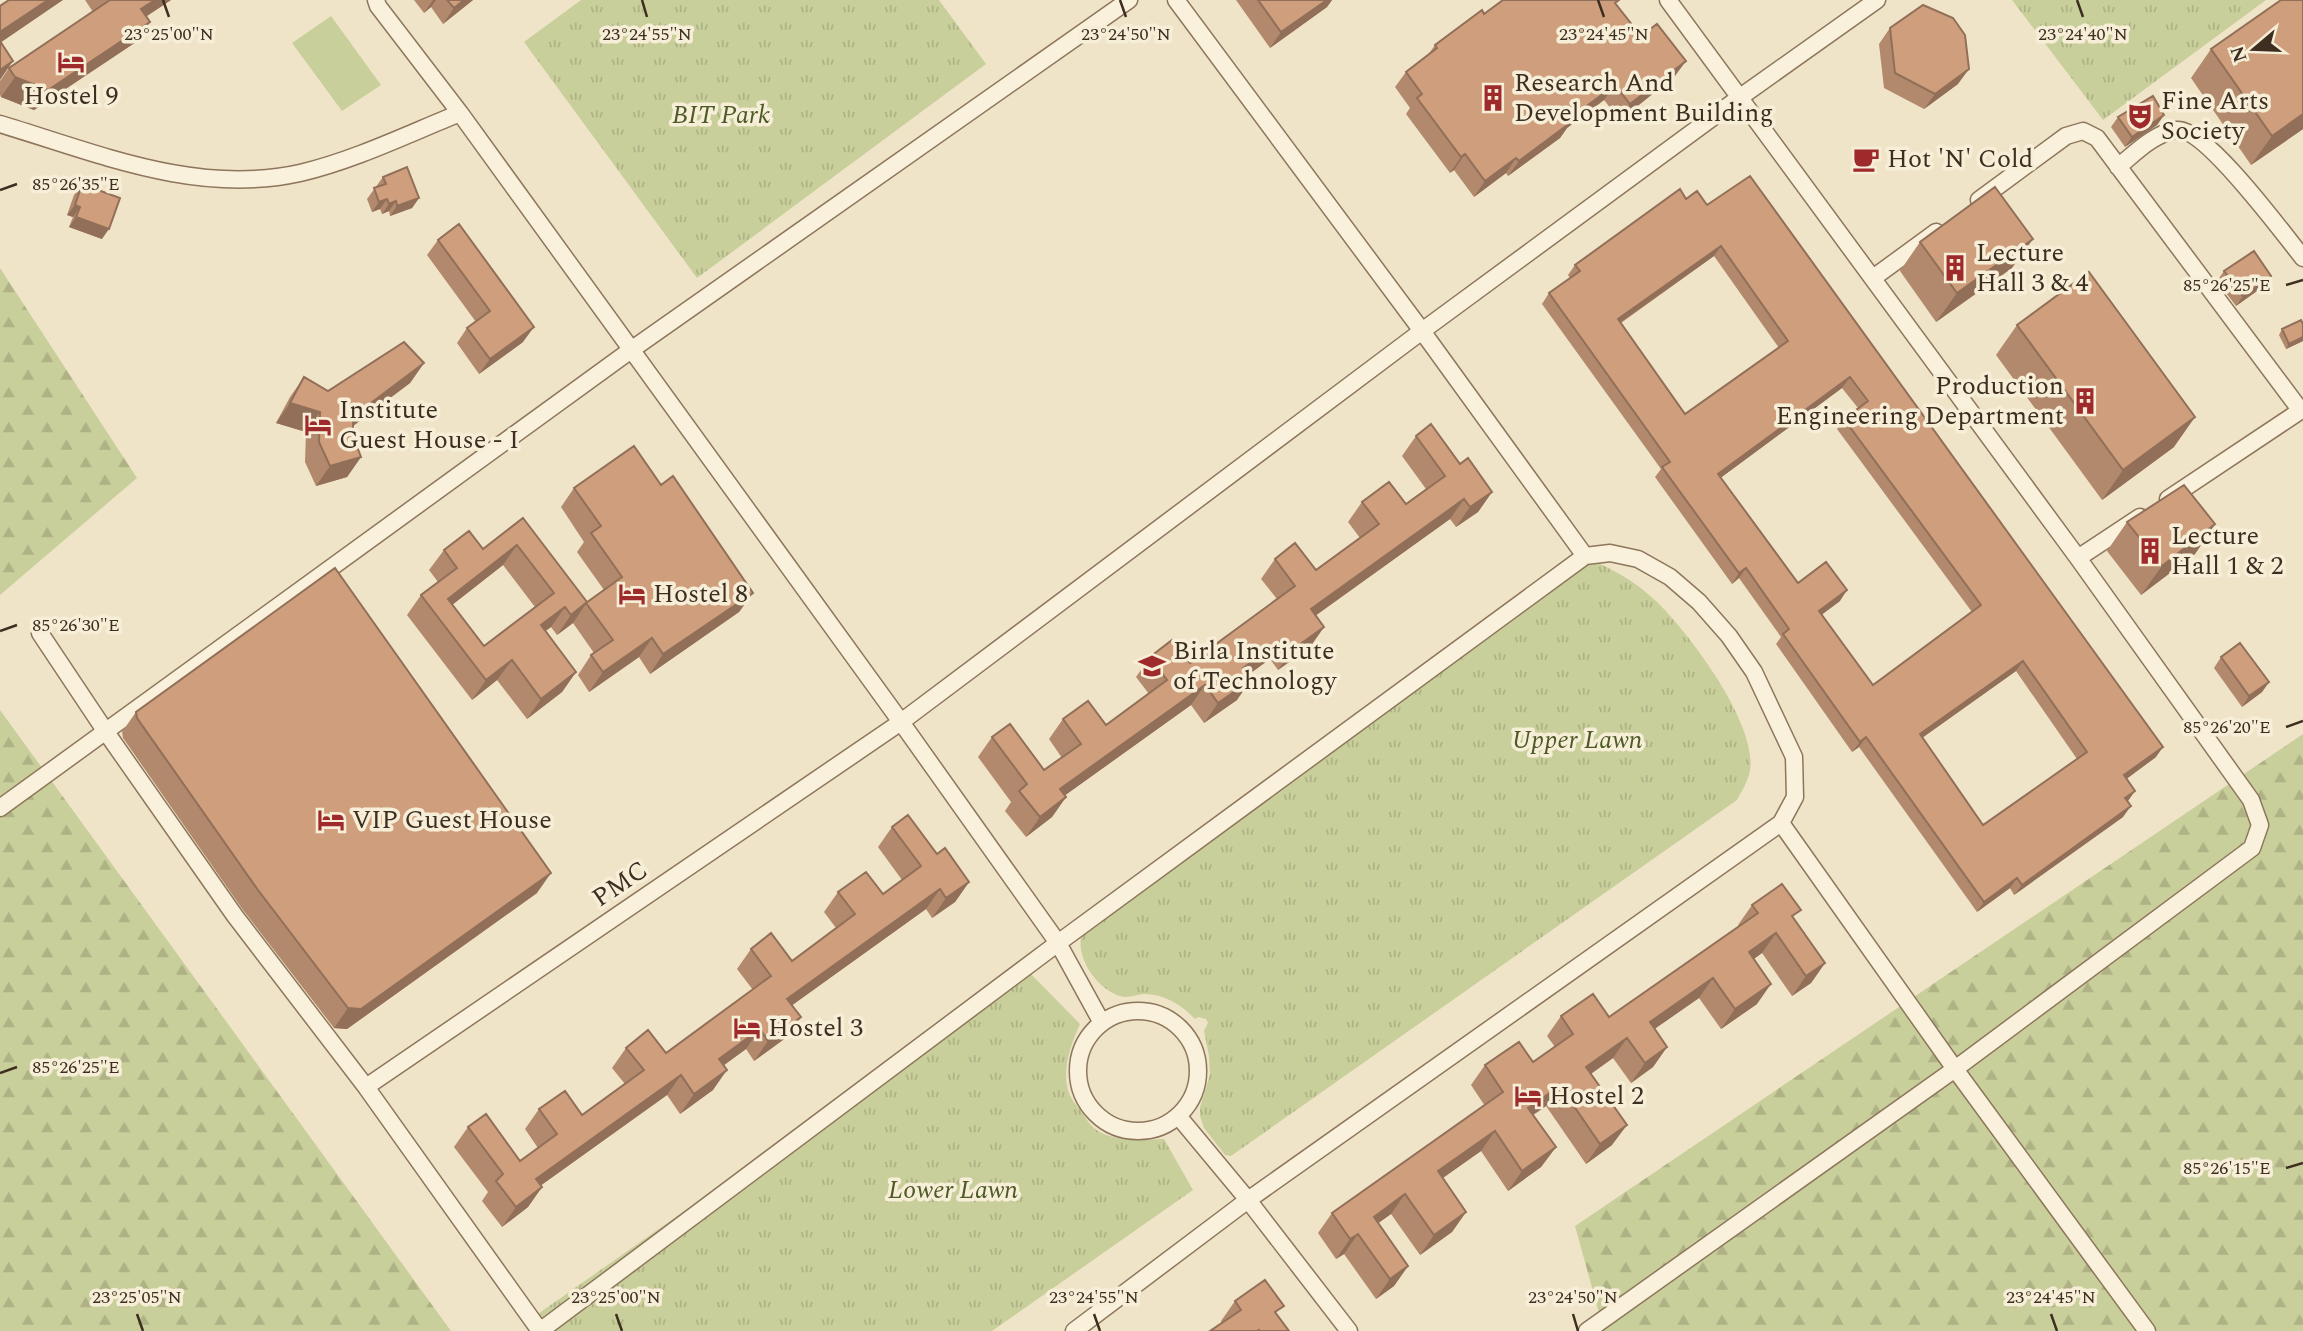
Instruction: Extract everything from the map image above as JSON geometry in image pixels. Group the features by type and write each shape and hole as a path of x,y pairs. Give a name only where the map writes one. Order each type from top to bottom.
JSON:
{"street":[{"path":"0,808 631,349 1129,0"},
{"path":"1175,0 1422,331 1585,556"},
{"path":"1587,1331 1955,1069 2252,848 2260,825 2251,800 2078,558 1668,0"},
{"name":"PMC","path":"366,1087 901,722 1422,331 1877,0"},
{"path":"376,2 460,113 901,722 1058,943 1102,1023"},
{"path":"0,124 149,169 216,180 237,180 301,173 357,155 460,113"},
{"path":"2119,167 2146,144 2167,132 2180,130 2197,137 2216,152 2303,258"},
{"path":"1969,207 2066,136 2082,131 2097,138 2302,410 2078,558"},
{"path":"1873,278 1948,223"},
{"path":"40,633 235,916 366,1087 540,1331 1058,943 1585,556 1610,553 1638,559 1680,586 1729,636 1754,672 1794,757 1795,797 1782,823 1248,1200 1074,1331"},
{"path":"1782,823 1955,1069 2147,1331"},
{"path":"1146,1011 1169,1018 1186,1034 1197,1055 1199,1079 1191,1102 1179,1117 1154,1130 1130,1131 1108,1124 1090,1108 1080,1087 1078,1063 1086,1041 1102,1023 1123,1012 1146,1011"},
{"path":"1179,1117 1248,1200 1349,1331"}],"green space":[{"name":"BIT Park","path":"581,0 939,0 986,64 697,278 524,42"},
{"path":"2012,0 2266,0 2103,120"},
{"path":"331,16 381,85 342,111 292,43"},
{"path":"0,268 137,478 0,595"},
{"name":"Upper Lawn","path":"1598,563 1629,580 1656,601 1686,634 1718,680 1743,729 1750,752 1749,775 1737,800 1231,1156 1225,1155 1204,1128 1200,1116 1200,1107 1210,1075 1204,1031 1208,1023 1206,1019 1195,1019 1177,1004 1164,998 1149,994 1125,997 1106,989 1090,972 1085,962 1081,951 1083,931 1579,564"},
{"path":"0,710 451,1331 0,1331"},
{"path":"2303,734 2303,1331 1604,1331 1575,1226"},
{"name":"Lower Lawn","path":"1027,970 1080,1024 1070,1049 1066,1076 1070,1095 1088,1121 1095,1129 1110,1136 1164,1139 1193,1190 992,1331 546,1331 535,1316"}],"building":[{"path":"9,0 48,0 0,32 0,6"},
{"name":"Hostel 9","path":"110,0 155,0 141,9 150,22 48,90 15,77 9,68"},
{"path":"447,0 464,0 454,8"},
{"path":"1258,0 1327,0 1281,32"},
{"name":"Research And Development Building","path":"1503,0 1619,0 1615,3 1641,36 1657,24 1686,61 1630,104 1615,85 1519,161 1516,158 1485,181 1465,154 1461,157 1417,98 1422,94 1406,72 1437,48 1435,45 1482,10 1484,14"},
{"path":"2281,0 2303,0 2303,114 2272,136 2211,49"},
{"path":"1923,5 1953,18 1965,35 1969,69 1935,94 1895,73 1890,28"},
{"path":"0,41 13,61 0,70"},
{"path":"2153,96 2164,115 2132,137 2118,117"},
{"path":"407,167 419,198 397,206 396,201 389,204 387,199 379,202 374,188 386,184 383,177"},
{"path":"1750,176 2163,747 2124,775 2135,791 2125,798 2131,806 2022,885 2017,878 1984,902 1866,737 1860,742 1783,634 1789,629 1746,568 1739,573 1662,467 1670,462 1549,293 1580,271 1575,265 1680,189 1686,199 1697,191 1707,205","holes":["1721,246 1788,341 1685,414 1618,319","1850,377 1868,401 1844,419 1981,605 1873,685 1819,611 1847,590 1826,562 1798,583 1718,474","2023,661 2087,752 1983,825 1920,734"]},
{"path":"82,184 120,198 109,229 76,217 80,207 75,205"},
{"path":"1995,187 2033,239 1957,293 1920,242"},
{"path":"459,224 534,327 490,359 467,328 490,311 438,240"},
{"path":"2254,251 2271,276 2243,296 2224,271"},
{"path":"2089,272 2195,417 2123,470 2017,325"},
{"path":"2301,320 2303,337 2289,344 2282,329"},
{"path":"404,342 424,363 367,406 353,421 353,436 361,457 330,466 319,442 320,412 290,403 304,377 328,391"},
{"path":"1431,424 1460,464 1468,458 1492,492 1470,507 1464,499 1311,609 1324,627 1292,650 1284,639 1243,668 1251,680 1218,703 1205,685 1060,789 1066,797 1040,817 1019,791 1027,784 992,737 1010,724 1044,770 1081,744 1063,719 1088,701 1106,725 1167,680 1150,657 1172,640 1190,663 1295,586 1275,559 1295,543 1316,570 1379,524 1362,502 1389,482 1406,504 1445,476 1416,436"},
{"path":"634,446 661,485 673,476 753,593 663,654 652,638 603,672 591,655 613,640 586,603 622,577 591,533 601,526 574,488"},
{"path":"2184,485 2215,524 2162,566 2127,522"},
{"path":"523,518 587,602 571,615 565,607 541,625 576,672 541,699 512,660 486,680 421,595 457,568 444,550 469,531 483,549","holes":["517,545 554,593 484,646 448,599"]},
{"name":"VIP Guest House","path":"335,568 551,873 361,1009 348,1008 258,890 137,718 136,712"},
{"path":"2240,643 2269,682 2249,696 2221,657"},
{"path":"908,815 937,854 945,848 969,882 946,898 940,889 787,999 801,1017 768,1041 760,1029 719,1059 727,1070 694,1094 681,1075 536,1179 542,1187 516,1207 496,1181 503,1174 468,1127 486,1114 520,1161 557,1134 539,1109 565,1091 582,1115 644,1070 626,1048 648,1030 666,1053 771,976 751,949 771,933 792,961 855,914 838,892 866,872 883,894 921,866 892,827"},
{"path":"1782,884 1801,910 1792,916 1825,963 1806,976 1776,933 1749,952 1771,984 1735,1009 1713,978 1650,1022 1667,1047 1645,1063 1627,1038 1586,1067 1627,1125 1600,1144 1560,1086 1528,1108 1556,1147 1522,1171 1495,1131 1438,1171 1466,1212 1434,1235 1405,1194 1374,1217 1408,1266 1390,1279 1358,1234 1350,1239 1332,1213 1503,1092 1485,1065 1519,1042 1533,1062 1573,1034 1561,1016 1593,994 1609,1017 1758,913 1752,905"},
{"path":"1265,1280 1284,1306 1275,1312 1289,1331 1210,1331 1241,1310 1235,1301"}],"place":[{"name":"Hostel 9","path":"71,62"},
{"name":"Research And Development Building","path":"1493,98"},
{"name":"Fine Arts Society","path":"2140,116"},
{"name":"Hot 'N' Cold","path":"1866,159"},
{"name":"Lecture Hall 3 & 4","path":"1955,268"},
{"name":"Production Engineering Department","path":"2085,401"},
{"name":"Institute Guest House - I","path":"318,425"},
{"name":"Lecture Hall 1 & 2","path":"2150,551"},
{"name":"Hostel 8","path":"632,594"},
{"name":"Birla Institute of Technology","path":"1152,666"},
{"name":"VIP Guest House","path":"331,820"},
{"name":"Hostel 3","path":"747,1028"},
{"name":"Hostel 2","path":"1528,1096"}]}
